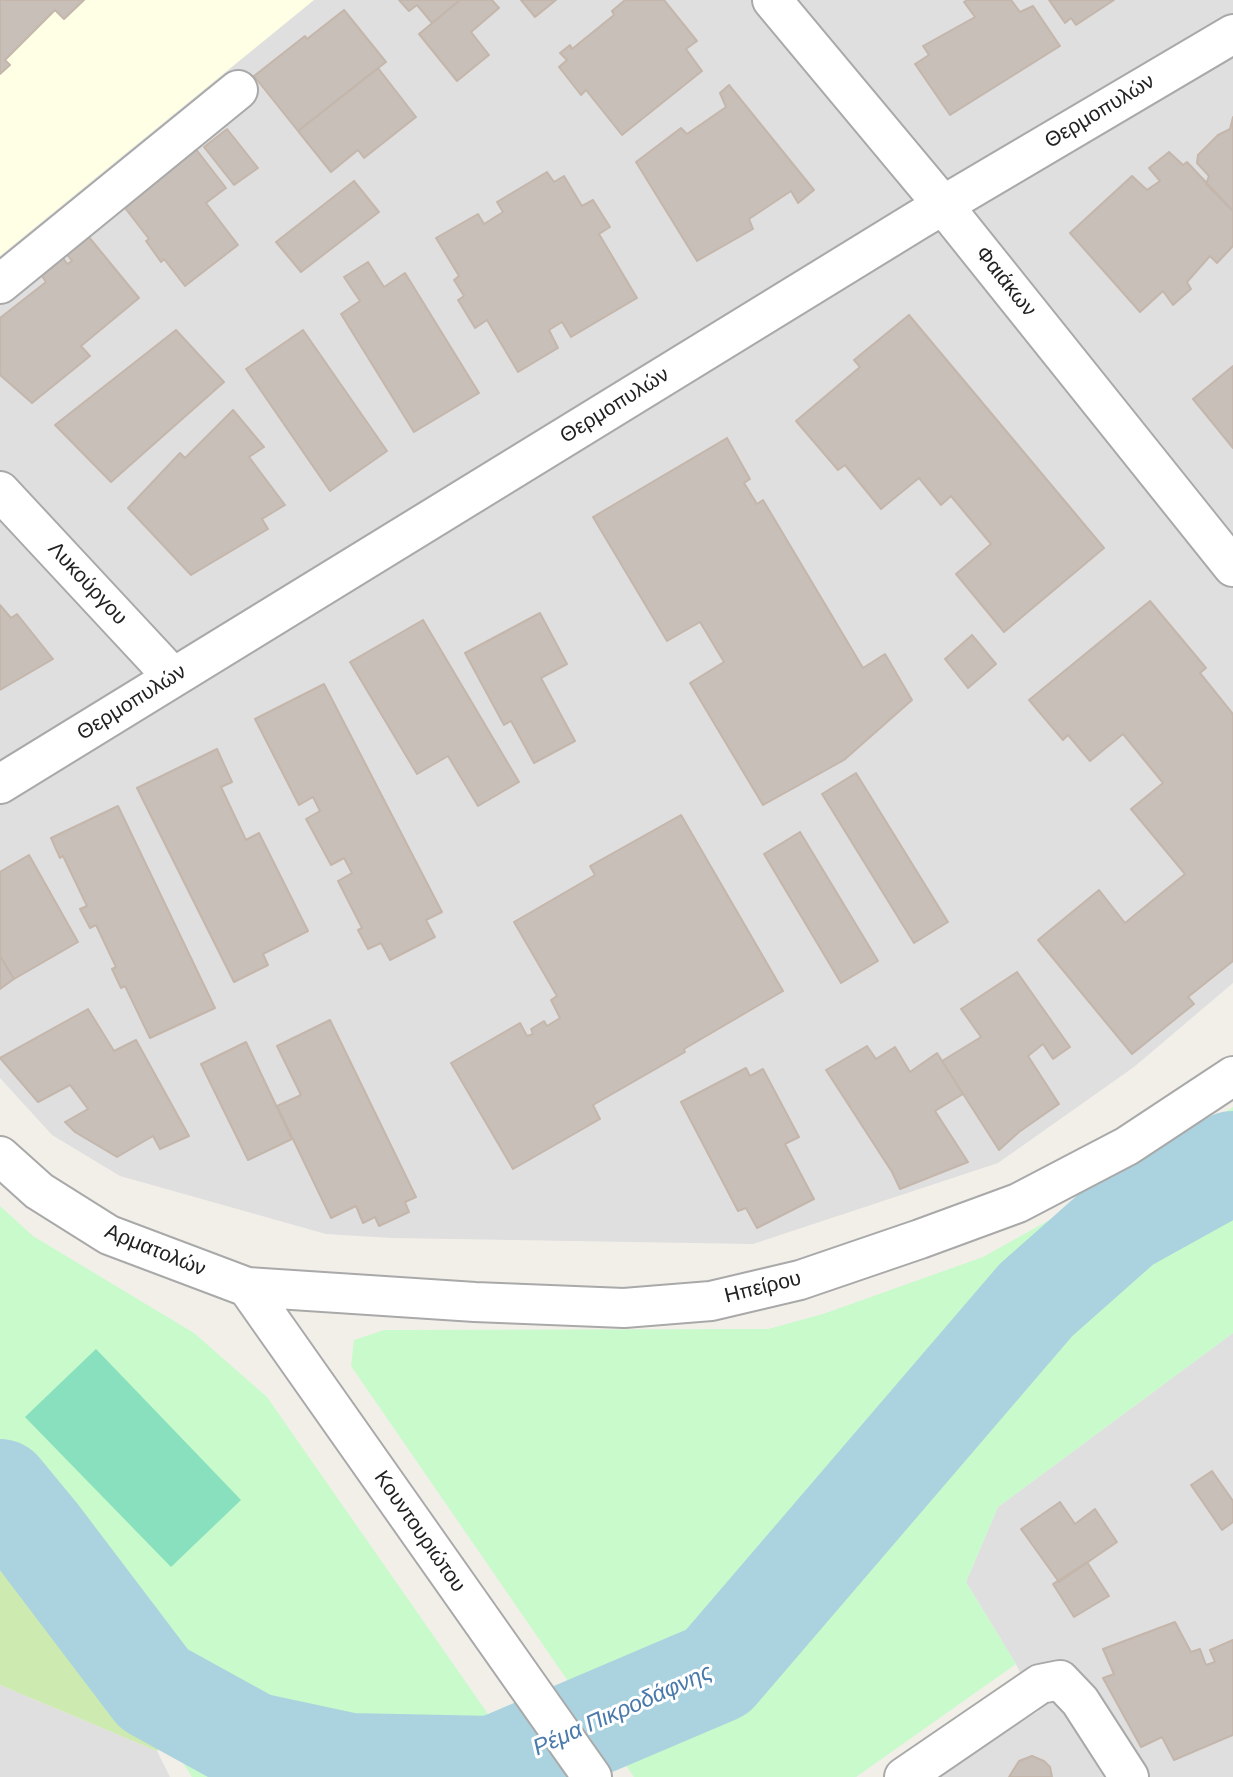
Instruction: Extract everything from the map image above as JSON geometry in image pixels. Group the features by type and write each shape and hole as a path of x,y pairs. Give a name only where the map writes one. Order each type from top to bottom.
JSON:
{"street":[{"name":"Φαιάκων","path":"772,0 943,205 1233,567"},
{"name":"Θερμοπυλών","path":"0,784 943,205 1233,34"},
{"path":"0,284 238,90"},
{"name":"Λυκούργου","path":"0,491 173,677"},
{"name":"Ηπείρου","path":"247,1287 450,1301 624,1308 711,1301 800,1280 1018,1203 1127,1146 1233,1076"},
{"name":"Αρματολών","path":"0,1156 39,1191 109,1235 247,1287"},
{"name":"Κουντουριώτου","path":"247,1287 592,1777"},
{"path":"904,1777 1041,1684 1060,1680 1080,1701 1129,1777"}],"shaded area":[{"path":"0,0 1233,0 1233,983 1134,1067 998,1163 753,1244 392,1238 326,1234 120,1176 52,1135 0,1078"},
{"path":"0,0 314,0 0,256"},
{"path":"1233,1333 1233,1777 932,1777 1039,1711 1016,1664 966,1582 998,1507"},
{"path":"0,1685 157,1751 170,1777 0,1777"}],"green space":[{"path":"1233,1107 1233,1333 998,1507 966,1582 1016,1664 856,1777 634,1777 351,1366 354,1340 384,1330 768,1329 823,1314 983,1257 1141,1169"},
{"path":"0,1206 33,1236 194,1333 267,1397 532,1777 192,1777 38,1536 0,1552"},
{"path":"96,1349 241,1500 171,1567 25,1417"},
{"path":"0,1505 56,1579 163,1742 157,1751 0,1685"}],"building":[{"path":"0,0 84,0 64,19 55,10 5,60 10,65 0,74"},
{"path":"399,0 460,0 432,23 417,5 409,11"},
{"path":"460,0 492,0 499,8 471,32 489,55 457,81 419,34"},
{"path":"521,0 556,0 535,17"},
{"path":"625,0 664,0 697,41 686,49 702,71 622,135 586,90 581,95 559,67 567,60 560,53 570,45 572,49 614,15 612,11"},
{"path":"1011,0 1020,12 1033,6 1060,46 950,115 915,64 929,55 923,46 975,17 964,2"},
{"path":"1049,0 1114,0 1076,25 1071,18 1065,23"},
{"path":"344,10 386,62 298,131 254,76"},
{"path":"378,68 416,117 364,158 358,150 331,172 298,131"},
{"path":"729,85 814,190 798,203 791,191 749,219 753,229 697,261 636,162 681,128 687,134 726,107 720,93"},
{"path":"1233,117 1233,211 1206,184 1209,176 1197,163 1198,155 1218,135 1230,129"},
{"path":"227,129 258,168 234,185 204,147"},
{"path":"195,148 226,188 206,203 238,245 185,286 164,259 161,262 146,241 149,239 122,204"},
{"path":"1169,152 1183,165 1187,162 1233,211 1233,246 1217,263 1210,256 1187,282 1191,289 1173,305 1163,291 1140,312 1070,233 1132,176 1147,190 1160,181 1149,168"},
{"path":"547,172 554,182 564,176 582,206 593,200 610,227 599,234 637,298 571,337 562,322 549,330 558,348 518,372 487,320 475,328 458,300 464,296 454,280 459,276 436,238 478,214 484,224 503,212 497,202"},
{"path":"354,181 379,212 301,272 276,242"},
{"path":"88,236 139,298 81,346 90,356 32,403 0,375 0,318 46,282 40,273 62,256 67,264 72,261 66,253"},
{"path":"368,262 384,287 405,273 479,393 414,432 341,314 360,301 344,277"},
{"path":"909,315 1104,548 1004,632 956,574 991,544 951,496 941,505 919,478 881,509 845,465 838,470 796,421 860,367 854,360"},
{"path":"176,330 224,382 111,482 55,425"},
{"path":"303,330 387,451 330,491 246,369"},
{"path":"1233,366 1233,448 1193,399"},
{"path":"233,410 264,447 249,457 285,505 262,519 268,529 191,575 128,508 180,453 185,458"},
{"path":"727,438 750,479 744,483 757,504 763,500 863,668 885,654 912,700 844,760 763,805 690,683 724,662 700,622 667,641 593,517"},
{"path":"1150,601 1206,668 1200,673 1233,714 1233,961 1188,997 1194,1004 1132,1054 1038,940 1099,890 1125,923 1185,874 1131,809 1163,783 1123,734 1090,761 1068,735 1063,740 1029,700"},
{"path":"0,605 11,618 17,614 53,659 0,690"},
{"path":"540,613 567,664 541,678 575,741 534,763 511,721 504,725 465,653"},
{"path":"423,620 519,782 478,806 448,756 417,774 350,662"},
{"path":"972,635 996,664 968,688 945,659"},
{"path":"324,684 442,912 426,920 435,937 390,960 381,943 368,949 358,930 362,928 338,881 352,873 344,858 331,865 306,819 320,811 313,797 299,805 255,719"},
{"path":"217,749 232,782 221,787 246,840 259,833 308,931 263,954 268,965 234,982 137,788"},
{"path":"856,773 948,922 914,943 822,794"},
{"path":"118,806 215,1008 150,1038 125,986 121,988 112,969 116,967 96,925 90,928 80,909 87,906 63,856 60,858 51,838"},
{"path":"681,815 783,991 593,1105 600,1119 513,1169 451,1063 520,1023 527,1036 533,1034 531,1029 544,1021 547,1026 560,1018 551,1000 557,996 514,922 595,875 590,866"},
{"path":"800,832 878,961 841,983 764,854"},
{"path":"29,855 78,942 14,979 0,956 0,872"},
{"path":"0,956 14,979 0,989"},
{"path":"1017,972 1070,1047 1053,1059 1043,1044 1028,1056 1059,1104 1019,1132 999,1150 942,1061 981,1037 961,1009"},
{"path":"88,1009 114,1051 136,1040 189,1136 160,1149 153,1136 117,1157 75,1132 65,1122 88,1109 70,1085 38,1102 0,1058"},
{"path":"330,1020 416,1197 405,1202 409,1212 379,1226 375,1217 363,1223 356,1206 331,1218 277,1106 301,1095 277,1046"},
{"path":"246,1042 292,1139 248,1160 201,1064"},
{"path":"867,1046 876,1059 895,1047 910,1072 937,1053 963,1094 935,1111 968,1162 900,1189 892,1172 826,1070"},
{"path":"746,1068 750,1076 763,1069 799,1137 785,1144 814,1199 757,1228 746,1208 738,1211 681,1102"},
{"path":"1212,1471 1233,1501 1233,1522 1222,1530 1191,1485"},
{"path":"1060,1502 1075,1524 1095,1509 1117,1542 1059,1582 1021,1529"},
{"path":"1087,1562 1109,1596 1074,1617 1053,1584"},
{"path":"1175,1622 1191,1652 1200,1649 1206,1665 1215,1662 1210,1650 1233,1640 1233,1735 1174,1760 1162,1737 1141,1747 1103,1678 1114,1674 1103,1649"},
{"path":"1032,1756 1050,1767 1052,1777 1009,1777 1019,1761"}],"waterway":[{"name":"Ρέμα Πικροδάφνης","path":"0,1490 154,1689 252,1743 350,1764 494,1767 717,1672 1036,1300 1123,1223 1233,1162"}]}
